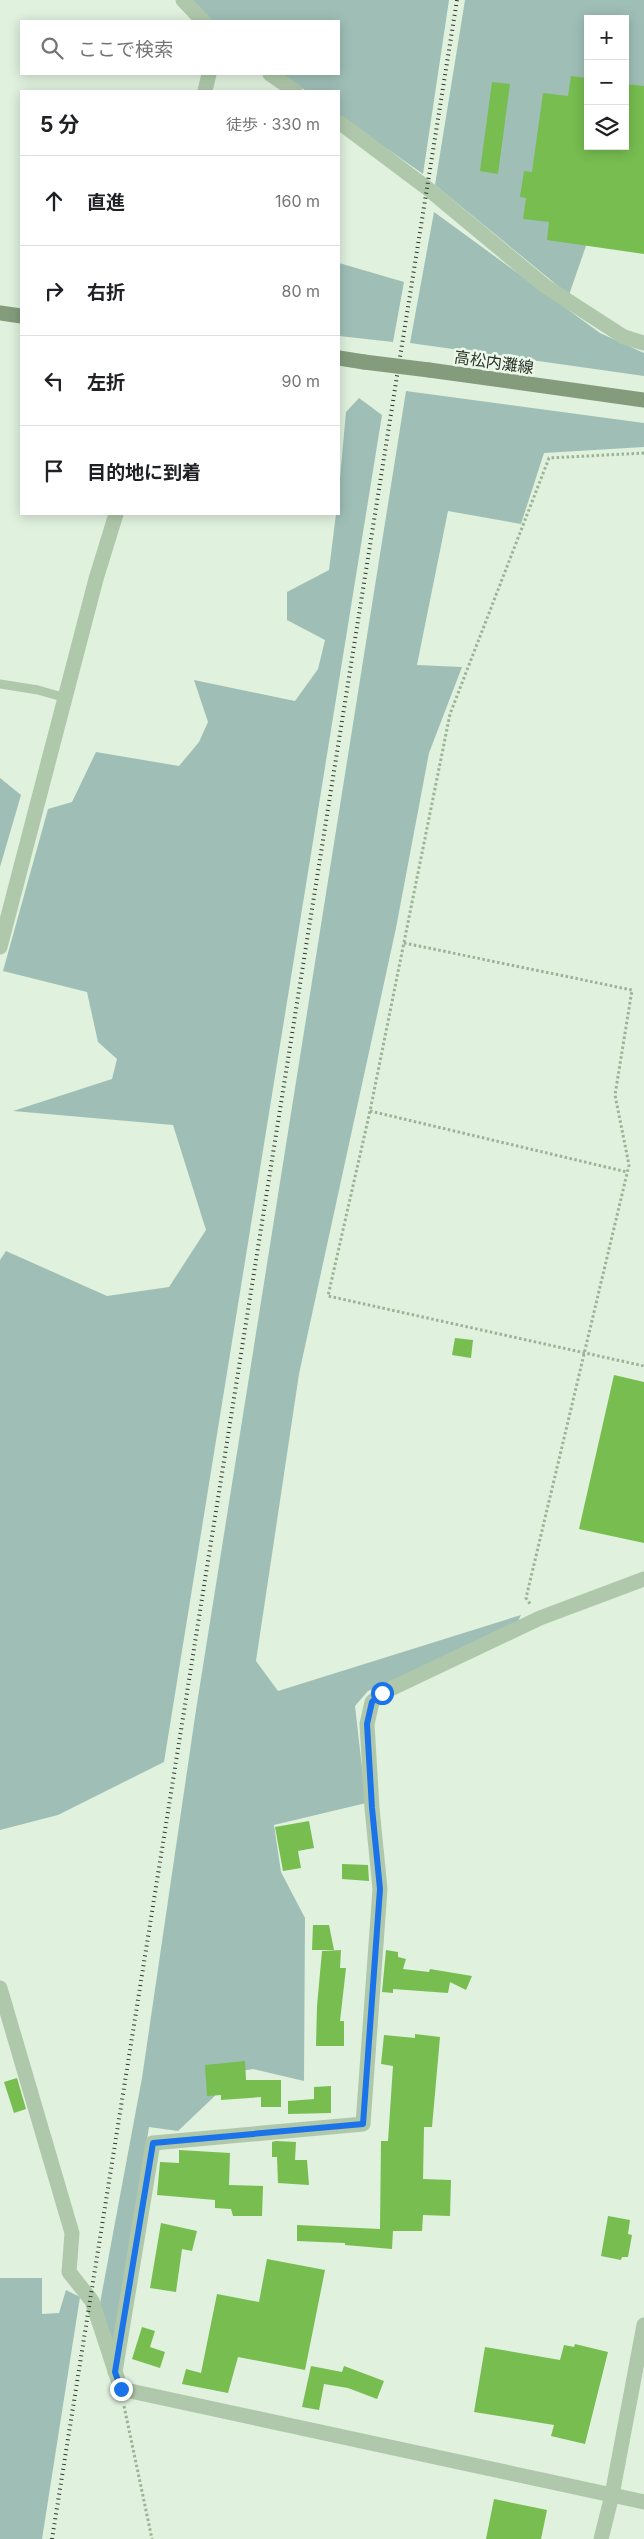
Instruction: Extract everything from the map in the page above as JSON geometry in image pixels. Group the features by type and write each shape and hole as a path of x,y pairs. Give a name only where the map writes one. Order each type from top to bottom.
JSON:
{"main road":[{"path":"0,313 20,316"},
{"name":"高松内灘線","path":"340,358 644,400"}],"street":[{"path":"183,0 202,20"},
{"path":"205,90 209,75"},
{"path":"271,75 294,90"},
{"path":"340,123 427,188 545,286 624,337 644,343"},
{"path":"0,947 96,579 116,515"},
{"path":"115,2372 153,2143 363,2124 380,1889 372,1808 367,1724 372,1702 382,1693 540,1618 644,1579"},
{"path":"0,1988 72,2233 69,2272 92,2301 121,2389 644,2502"},
{"path":"601,2539 612,2495 644,2325"}],"lane":[{"path":"0,684 38,690 66,698"}],"path":[{"path":"644,453 549,458 450,714 370,1111 328,1296 644,1366"},
{"path":"404,942 632,990 615,1095 629,1165 526,1598 540,1618"},
{"path":"370,1111 627,1172"},
{"path":"121,2389 152,2539"}],"shaded area":[{"path":"190,0 449,0 423,174 340,116 340,90 305,90 283,75 340,75 340,20 211,20"},
{"path":"465,0 644,0 644,203 605,191 569,295 435,185"},
{"path":"434,212 600,333 644,353 644,376 410,343"},
{"path":"340,263 404,282 393,342 340,336"},
{"path":"406,391 644,423 644,447 544,453 521,524 448,511 417,665 462,667 429,753 396,928 299,1374 256,1661 278,1691 521,1615 516,1625 368,1691 355,1706 366,1803 274,1825 281,1872 305,1918 304,2081 253,2069 241,2071 178,2131 149,2127 114,2348 100,2303 142,2078 196,1710"},
{"path":"359,398 382,415 164,1762 58,1815 0,1830 0,1260 6,1251 107,1296 169,1287 206,1230 173,1125 13,1111 112,1079 117,1059 98,1042 87,992 3,971 48,809 72,802 96,752 179,766 199,742 208,722 194,680 295,701 318,669 325,640 287,620 287,592 329,570 336,515 340,515 340,478 346,412"},
{"path":"0,778 21,795 0,867"},
{"path":"0,2278 42,2278 42,2314 59,2313 66,2290 80,2297 42,2539 0,2539"}],"building":[{"path":"571,76 584,78 584,150 629,150 629,84 644,86 644,254 547,240 549,222 523,219 526,198 520,197 524,171 532,172 543,93 568,96"},
{"path":"492,82 510,84 498,174 480,171"},
{"path":"455,1338 473,1340 471,1358 452,1355"},
{"path":"614,1375 644,1382 644,1543 579,1529"},
{"path":"309,1821 314,1848 298,1851 301,1868 283,1871 275,1827"},
{"path":"342,1864 368,1865 369,1881 342,1879"},
{"path":"313,1925 329,1925 334,1950 312,1950"},
{"path":"341,1950 340,1968 346,1968 340,2021 344,2021 344,2046 316,2046 317,2006 322,1951"},
{"path":"386,1950 398,1952 398,1957 406,1959 403,1969 429,1972 430,1969 472,1976 466,1990 450,1982 448,1993 393,1989 393,1993 382,1992"},
{"path":"415,2034 440,2037 432,2127 424,2127 423,2179 451,2180 450,2216 423,2215 422,2231 393,2231 392,2249 345,2245 345,2243 297,2241 297,2225 380,2229 381,2141 388,2141 393,2066 381,2064 384,2035 415,2038"},
{"path":"245,2061 246,2080 281,2080 281,2107 261,2107 261,2097 221,2100 221,2095 207,2096 205,2065"},
{"path":"17,2078 26,2109 14,2113 4,2082"},
{"path":"331,2086 331,2113 288,2114 288,2101 314,2099 314,2087"},
{"path":"272,2142 296,2142 295,2160 307,2160 309,2185 278,2183 277,2157 272,2157"},
{"path":"179,2150 230,2153 229,2185 263,2186 262,2216 233,2216 231,2209 215,2208 215,2200 157,2195 160,2162 179,2163"},
{"path":"608,2216 630,2220 628,2234 632,2235 628,2257 622,2257 621,2260 601,2256"},
{"path":"161,2223 197,2231 192,2251 182,2249 176,2292 150,2288"},
{"path":"267,2259 325,2270 305,2370 238,2357 228,2393 182,2384 186,2369 201,2373 217,2294 259,2302"},
{"path":"142,2327 155,2331 150,2347 165,2352 160,2368 132,2359"},
{"path":"575,2344 608,2352 585,2444 551,2436 554,2425 474,2412 485,2347 560,2360 564,2345 574,2347"},
{"path":"311,2366 342,2372 344,2366 384,2381 377,2399 348,2388 324,2384 319,2410 302,2407"},
{"path":"494,2499 547,2510 541,2539 486,2539"}],"railway":[{"path":"52,2539 457,0"}],"route":[{"path":"121,2389 115,2372 153,2143 363,2124 380,1889 372,1808 367,1724 372,1702 382,1693"}]}
